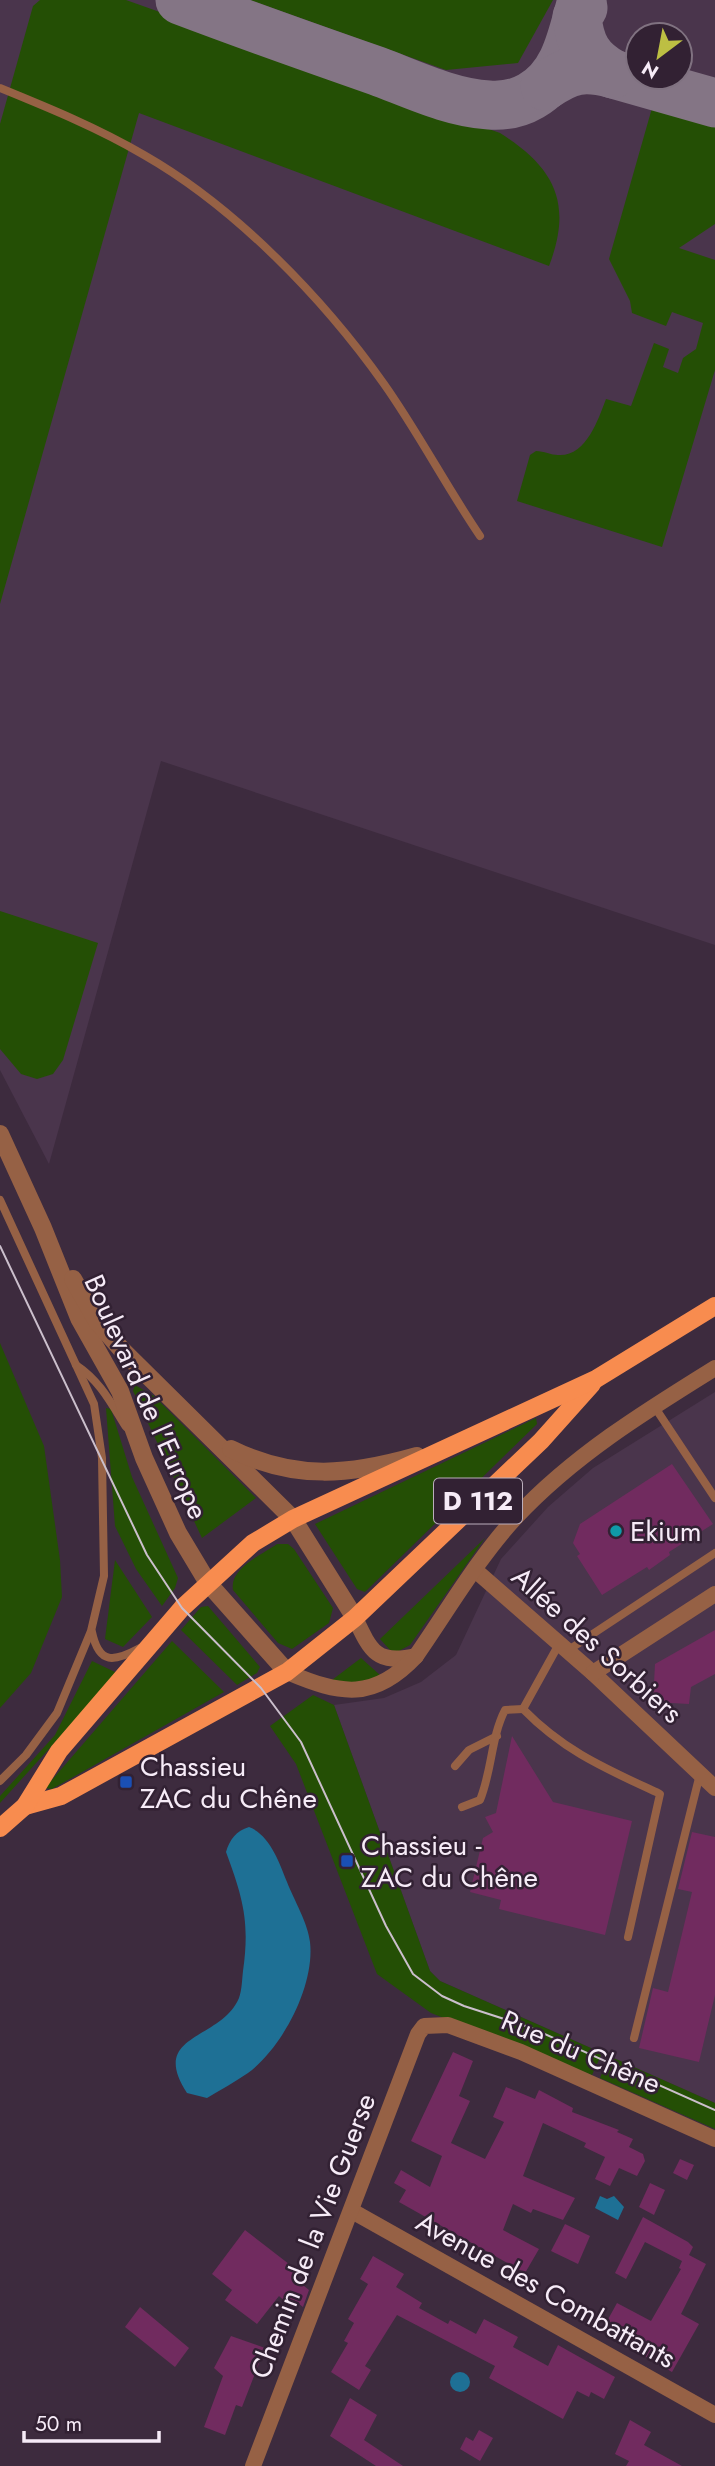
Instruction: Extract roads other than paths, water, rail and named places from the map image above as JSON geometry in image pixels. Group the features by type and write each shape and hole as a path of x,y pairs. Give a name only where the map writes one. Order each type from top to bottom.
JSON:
{"main road":[{"name":"D 112","path":"293,1519 596,1379 715,1306"},
{"name":"D 112","path":"355,1619 541,1441 596,1379"},
{"path":"0,1828 24,1806 59,1751 152,1642 208,1583 253,1543 293,1519"},
{"path":"24,1806 61,1796 287,1672 355,1619"}],"street":[{"name":"Boulevard de l'Europe","path":"0,1134 43,1228 79,1318 120,1391 144,1458 178,1533 208,1583 287,1672"},
{"name":"Boulevard de l'Europe","path":"43,1228 97,1321 122,1350 293,1519 355,1619"},
{"path":"287,1672 338,1691 357,1691 381,1685 398,1675 416,1656 514,1518 563,1472 628,1422 715,1368"},
{"name":"Boulevard de l'Europe","path":"220,1444 249,1458 279,1467 322,1474 372,1469 438,1450"},
{"name":"Allée des Sorbiers","path":"475,1570 710,1781"},
{"path":"593,1674 715,1594"},
{"path":"355,1619 365,1641 384,1659 395,1661 416,1656"},
{"name":"Rue du Chêne","path":"424,2026 448,2025 521,2052 715,2139"},
{"name":"Chemin de la Vie Guerse","path":"253,2466 418,2034 424,2026"},
{"name":"Avenue des Combattants","path":"352,2211 715,2415"}],"lane":[{"path":"0,88 80,121 146,156 211,201 271,254 322,306 384,384 480,536"},
{"path":"0,1200 94,1405 102,1458 104,1576 91,1631 57,1713 26,1755 0,1781"},
{"path":"76,1365 92,1375 104,1390 144,1458"},
{"path":"654,1406 715,1498"},
{"path":"523,1709 563,1648 715,1553"},
{"path":"91,1631 97,1650 111,1659 120,1658 152,1642"},
{"path":"462,1807 480,1800 498,1723 505,1710 523,1709 546,1733 583,1759 660,1794 628,1937"},
{"path":"455,1766 469,1750 497,1736"},
{"path":"634,2038 710,1781"}],"water":[{"path":"249,1827 263,1836 277,1858 307,1927 310,1959 302,1995 294,2014 273,2048 248,2073 207,2098 187,2093 177,2073 176,2059 182,2048 192,2039 230,2012 240,1995 246,1938 244,1910 226,1852 234,1836"},
{"path":"600,2196 607,2199 614,2196 624,2207 618,2220 595,2208"},
{"path":"460,2372 467,2375 470,2382 467,2389 460,2392 453,2389 450,2382 453,2375"}],"tram line":[{"path":"0,1246 147,1555 182,1608 261,1688 301,1742 386,1926 413,1974 442,1996 464,2006 529,2027 715,2110"}],"place":[{"name":"Ekium","path":"616,1531"},
{"name":"Chassieu ZAC du Chêne","path":"126,1782"},
{"name":"Chassieu - ZAC du Chêne","path":"347,1861"}]}
